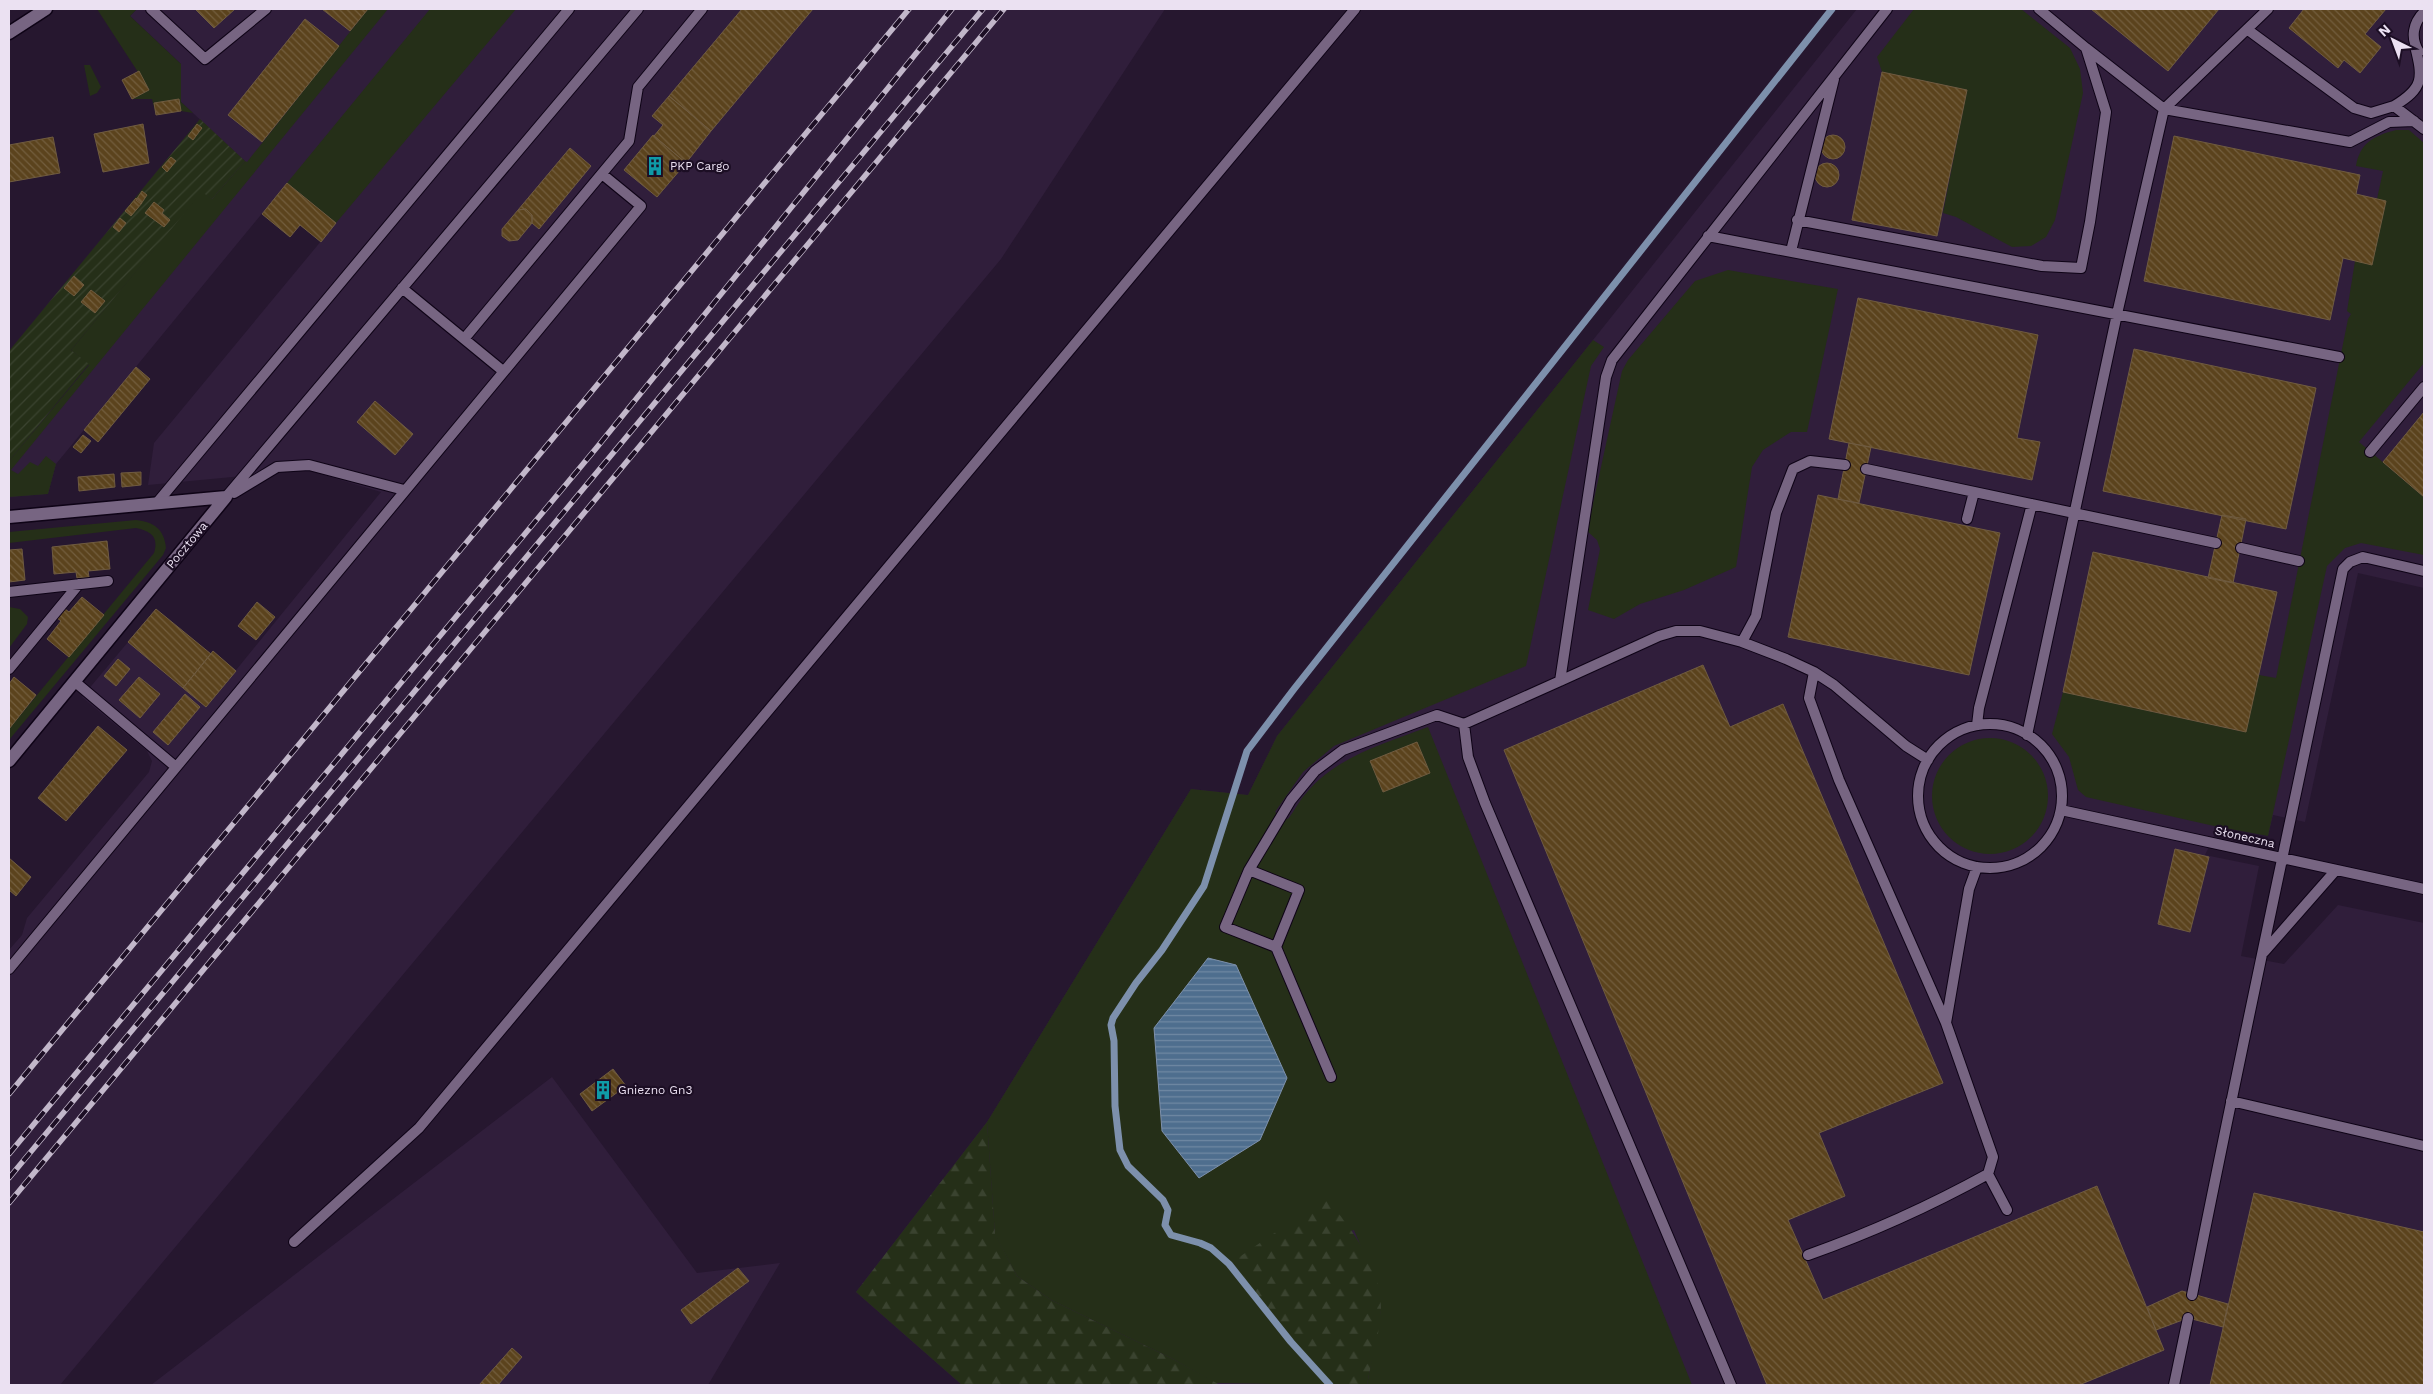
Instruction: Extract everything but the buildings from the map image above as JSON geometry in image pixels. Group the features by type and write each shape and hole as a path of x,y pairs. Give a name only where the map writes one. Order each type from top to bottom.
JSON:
{"street":[{"path":"9,33 46,9"},
{"path":"9,517 226,497"},
{"name":"Pocztowa","path":"9,761 226,497"}],"lane":[{"path":"150,9 205,59 266,9"},
{"path":"156,504 569,9"},
{"path":"226,497 638,9"},
{"path":"464,339 629,141 638,87 702,9"},
{"path":"294,1242 419,1128 1355,9"},
{"path":"1560,681 1606,377 1612,360 1624,342 1887,9"},
{"path":"2039,9 2164,109 2350,142 2389,122 2414,121"},
{"path":"2027,734 2076,514 2117,314 2164,109 2268,9"},
{"path":"2248,30 2354,108 2371,114 2394,106 2418,88 2421,71 2415,46 2416,9"},
{"path":"2416,23 2424,12"},
{"path":"2415,46 2424,58"},
{"path":"1797,220 2042,266 2081,268 2090,222 2106,112 2086,48"},
{"path":"1791,252 1797,220 1835,76"},
{"path":"2394,106 2424,129"},
{"path":"9,969 641,206 602,174"},
{"path":"1708,236 2339,357"},
{"path":"402,288 503,371"},
{"path":"2370,452 2424,387"},
{"path":"1742,642 1756,616 1776,513 1793,469 1810,461 1845,465"},
{"path":"226,497 277,467 310,465 404,490"},
{"path":"1866,469 2216,543"},
{"path":"1966,519 1974,492"},
{"path":"1977,724 1979,708 2032,504"},
{"path":"2241,548 2299,561"},
{"path":"2192,1295 2343,569 2350,562 2363,557 2424,571"},
{"path":"9,592 108,581"},
{"path":"9,669 79,584"},
{"path":"1276,947 1225,927 1249,870 1291,800 1315,770 1343,750 1437,715 1464,724 1620,652 1676,631 1700,631 1742,642 1814,672 1928,760"},
{"path":"1814,672 1809,698 1839,780 1946,1023 1993,1157 1988,1174 2007,1210"},
{"path":"74,681 176,767"},
{"path":"1464,724 1468,757 1486,803 1731,1385"},
{"path":"1977,724 2004,725 2027,734 2041,745 2055,767 2062,792 2060,810 2054,829 2046,840 2027,858 2008,866 1977,867 1950,857 1936,844 1924,827 1919,808 1918,788 1928,760 1947,738 1977,724"},
{"name":"Słoneczna","path":"2060,810 2424,889"},
{"path":"1946,1023 1969,889 1977,867"},
{"path":"1249,870 1299,890 1276,947 1331,1078"},
{"path":"2264,953 2336,870"},
{"path":"2231,1101 2424,1146"},
{"path":"1808,1254 1861,1236 1904,1217 1988,1174"},
{"path":"2174,1385 2188,1318"}],"shaded area":[{"path":"137,9 1165,9 1001,259 60,1385 9,1385 9,950 22,935 27,918 149,772 152,761 147,751 82,697 128,642 206,707 381,492 307,470 148,485 154,443 336,223 287,183 56,464 48,494 9,497 9,461 89,365 202,191 245,161 181,102 181,64 130,16"},
{"path":"1857,9 2424,9 2424,588 2358,573 2305,822 2273,815 2268,836 2219,826 2205,855 2259,866 2241,956 2284,964 2338,905 2424,923 2424,1385 962,1385 856,1292 987,1122 1191,789 1248,795 1277,736"},
{"path":"552,1077 697,1273 780,1263 708,1385 151,1385"}],"green space":[{"path":"97,9 137,9 130,16 181,64 181,102 193,113 181,111 179,100 154,103 156,115 152,99 132,99 149,89"},
{"path":"368,9 388,9 11,470 18,474 30,462 38,466 46,456 56,464 48,494 9,497 9,461 89,365 71,350 202,191 212,199 245,161 247,162"},
{"path":"430,9 516,9 336,223 287,183"},
{"path":"1914,9 2021,9 2070,48 2080,69 2083,93 2055,220 2046,237 2031,246 2012,247 1956,217 1943,213 1967,90 1882,72 1877,57"},
{"path":"84,65 90,65 101,87 97,93 90,96"},
{"path":"200,119 245,161 212,199 202,192 71,350 89,364 9,461 9,351"},
{"path":"2396,130 2409,130 2424,143 2424,363 2359,442 2424,497 2424,555 2361,543 2345,548 2327,566 2268,836 2214,826 2086,797 2078,790 2069,757 2052,734 2063,692 2245,732 2259,675 2276,678 2348,319 2351,314 2347,311 2355,261 2385,201 2377,199 2383,171 2356,166 2364,146 2374,138"},
{"path":"1728,270 1838,289 1807,432 1791,432 1763,450 1752,467 1736,567 1684,590 1640,604 1614,619 1588,610 1600,549 1597,540 1587,531 1622,371 1628,360 1695,281"},
{"path":"1593,340 1604,347 1591,366 1526,666 1334,746 1303,772 1275,812 1288,819 1305,794 1334,768 1379,745 1428,727 1692,1385 1367,1385 1381,1310 1378,1288 1354,1230 1229,1264 1291,1342 1330,1385 1215,1383 1173,1359 1051,1300 1017,1276 995,1235 987,1122 1191,789 1248,795 1277,736"},
{"path":"136,520 153,525 160,531 166,548 163,555 9,740 9,729 154,553 155,543 150,533 136,528 9,543 9,532"},
{"path":"9,607 20,609 28,617 27,624 9,648"},
{"path":"1990,738 2012,742 2022,747 2031,755 2039,764 2044,774 2048,796 2044,818 2039,828 2031,837 2022,845 2012,850 1990,854 1968,850 1958,845 1949,837 1941,828 1936,818 1932,796 1936,774 1941,764 1949,755 1958,747 1968,742"},
{"path":"987,1122 995,1234 1017,1276 1051,1300 1173,1359 1220,1385 962,1385 856,1292"},
{"path":"1326,1198 1346,1223 1363,1250 1376,1279 1380,1294 1380,1319 1367,1385 1330,1385 1291,1342 1229,1264"}],"water":[{"path":"1208,958 1236,965 1287,1078 1260,1140 1199,1178 1162,1131 1154,1028"}],"waterway":[{"path":"1330,1385 1291,1342 1229,1264 1211,1248 1171,1235 1165,1225 1168,1210 1163,1200 1128,1166 1120,1150 1115,1106 1114,1041 1111,1025 1113,1018 1136,983 1162,950 1204,886 1247,751 1832,9"}],"railway":[{"path":"9,1094 909,9"},
{"path":"9,1154 598,446 952,9"},
{"path":"9,1178 983,9"},
{"path":"9,1203 1004,9"}],"place":[{"name":"PKP Cargo","path":"655,166"},
{"name":"Gniezno Gn3","path":"603,1090"}]}
